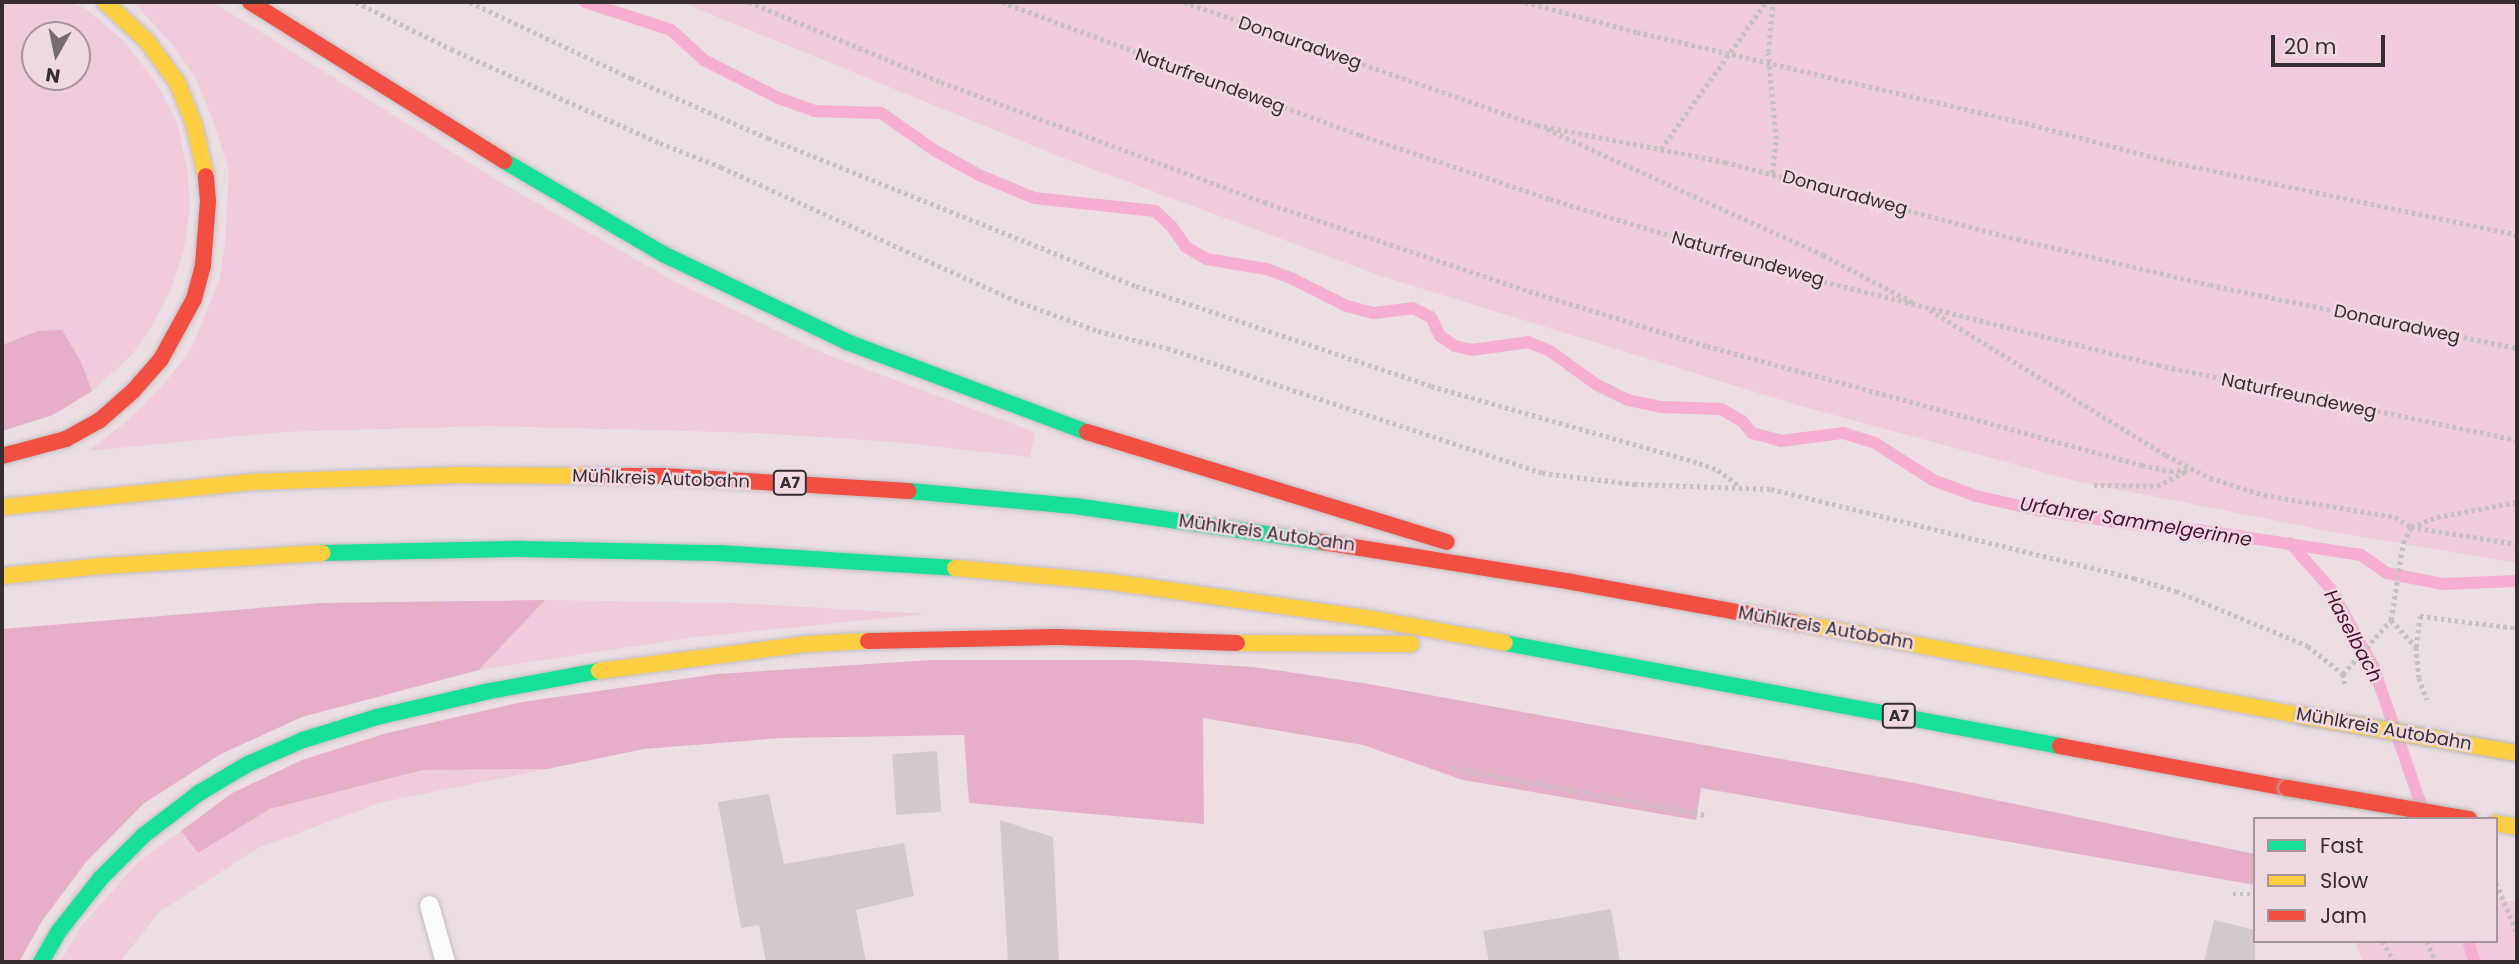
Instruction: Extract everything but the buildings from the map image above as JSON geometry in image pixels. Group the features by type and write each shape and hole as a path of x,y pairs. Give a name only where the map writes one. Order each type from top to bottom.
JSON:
{"highway":[{"path":"2,456 66,439 99,421 133,391 162,359 180,328 194,299 203,265 208,201 205,164 194,124 177,82 147,41 105,2"},
{"path":"250,2 491,154 664,255 847,342 1075,428 1289,491 1572,582"},
{"name":"Mühlkreis Autobahn","path":"2,507 252,482 461,475 664,476 872,488 1075,506 1350,545 1572,582 2517,753"},
{"name":"A7","path":"2,576 314,553 522,549 718,553 914,564 1111,582 1368,618 2457,817"},
{"path":"41,962 59,931 100,880 144,835 199,793 248,764 303,740 377,717 490,691 713,654 808,643 944,637 1157,638 1303,645 1511,644"},
{"path":"2498,824 2517,827"}],"lane":[{"path":"429,905 445,962"}],"path":[{"path":"356,2 451,49 660,143 721,167 1014,300 1098,331 1167,348 1542,473 1634,484 1739,485 1810,497 2176,591 2308,646 2343,674 2391,620 2403,543 2411,527 2437,517 2517,502"},
{"path":"470,2 619,73 768,138 1136,286 1431,386 1699,463 1730,476 1739,485"},
{"path":"749,2 967,92 1264,202 1530,291 1707,346 2142,466 2171,471 2191,470"},
{"name":"Naturfreundeweg","path":"1002,2 1260,99 1550,199 1810,278 2171,368 2517,440"},
{"name":"Donauradweg","path":"1184,2 1536,124 1772,173 2110,262 2517,348"},
{"path":"1525,2 1625,29 2025,123 2172,162 2517,235"},
{"path":"1661,149 1766,2"},
{"path":"1772,173 1776,139 1769,62 1773,2"},
{"path":"1536,124 1823,255 1921,306 2191,470 2244,489 2395,517 2411,527 2517,544"},
{"path":"2094,485 2157,486 2191,470"},
{"path":"2416,647 2420,617 2517,628"},
{"path":"1453,768 1706,815"},
{"path":"2498,888 2517,932"},
{"path":"2233,894 2253,894"},
{"path":"2384,943 2394,962"},
{"path":"2428,943 2436,962"}],"shaded area":[{"path":"2,2 71,2 86,9 126,43 157,84 177,122 187,169 190,207 184,249 171,289 150,330 131,356 92,391 81,362 38,331 2,345"},
{"path":"133,2 213,2 500,182 674,281 823,353 1035,432 1030,457 895,442 759,433 488,426 282,432 88,451 127,421 164,384 191,349 220,278 225,243 229,172 215,126 195,77 171,43"},
{"path":"681,2 2517,2 2517,563 2333,532 2075,481 1797,405 1381,276 1063,158"},
{"path":"62,330 81,362 92,391 53,415 2,431 2,345 38,331"},
{"path":"545,600 735,603 927,614 696,637 479,670"},
{"path":"545,600 479,670 302,717 221,754 143,804 87,861 42,921 19,962 2,962 2,629 319,603"},
{"path":"931,660 1137,660 1254,667 1369,684 1914,783 2253,854 2253,885 1701,788 1696,820 1463,780 1363,745 1203,718 1204,824 969,803 964,735 782,738 644,749 547,769 423,770 270,809 198,853 181,831 232,793 302,760 387,733 522,702 717,674"},
{"path":"547,769 379,803 256,849 158,913 120,962 60,962 81,926 138,862 181,831 198,853 270,809 423,770"},
{"path":"2498,899 2517,902 2517,962 2363,962 2356,943 2498,943"}],"waterway":[{"name":"Urfahrer Sammelgerinne","path":"585,2 671,30 704,60 779,98 814,111 881,113 934,150 979,175 1034,198 1155,211 1172,227 1186,247 1207,259 1266,269 1293,279 1347,306 1374,313 1413,308 1431,317 1440,336 1455,346 1472,350 1528,342 1550,351 1597,385 1628,400 1661,407 1721,409 1742,421 1752,433 1781,441 1843,433 1875,443 1933,480 1976,496 2038,510 2151,527 2198,530 2361,555 2387,573 2442,584 2517,581"},
{"name":"Haselbach","path":"2290,543 2330,588 2373,666 2421,805"},
{"name":"Haselbach","path":"2469,943 2475,962"}],"traffic: fast":[{"path":"504,161 665,255 847,342 1087,432"},
{"path":"909,491 1075,506 1323,542"},
{"path":"323,553 521,549 718,553 955,568"},
{"path":"1505,643 2060,746"},
{"path":"41,962 59,931 100,879 144,835 199,793 248,764 303,740 377,717 490,691 599,671"}],"traffic: slow":[{"path":"105,2 147,41 177,82 194,124 206,176"},
{"path":"2,507 252,482 461,475 586,476"},
{"path":"2,576 103,566 323,553"},
{"path":"955,568 1111,582 1368,618 1505,643"},
{"path":"1793,622 2304,716"},
{"path":"599,671 808,644 868,641"},
{"path":"1237,643 1411,644"},
{"path":"2304,716 2517,753"},
{"path":"2498,823 2517,827"}],"traffic: jam":[{"path":"250,2 504,161"},
{"path":"2,456 66,439 99,421 133,391 161,359 194,299 203,265 208,201 206,176"},
{"path":"1087,432 1447,542"},
{"path":"586,476 664,476 909,491"},
{"path":"1323,542 1572,582 1793,622"},
{"path":"868,641 1057,637 1237,643"},
{"path":"2060,746 2287,788"},
{"path":"2287,788 2457,817"}]}
